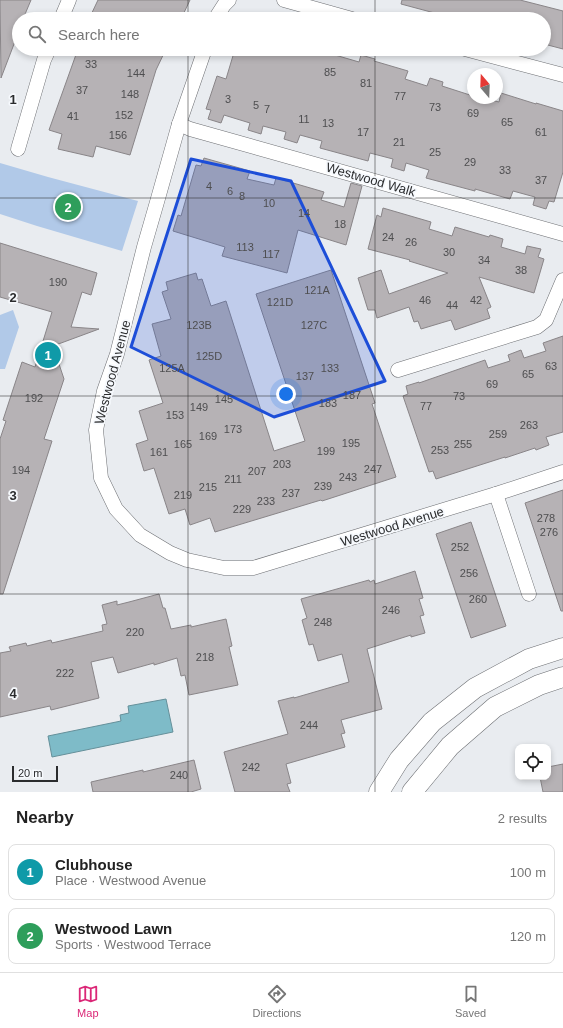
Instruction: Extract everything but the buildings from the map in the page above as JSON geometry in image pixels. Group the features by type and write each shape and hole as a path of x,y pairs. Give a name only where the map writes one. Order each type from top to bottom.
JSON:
{"street":[{"path":"64,12 69,0"},
{"path":"220,12 224,5 230,0"},
{"path":"284,0 327,12"},
{"path":"18,149 46,56"},
{"name":"Westwood Avenue","path":"203,56 179,124 144,247 117,354 104,391 96,430 101,478 116,509 140,535 170,553 187,560 224,568 253,568 563,472"},
{"path":"491,56 563,75"},
{"name":"Westwood Walk","path":"179,124 190,129 563,234"},
{"path":"398,370 537,327 546,320 563,280"},
{"path":"496,494 529,594"},
{"path":"378,792 399,760 432,722 482,685 529,659 563,648"},
{"path":"412,792 450,746 495,707 539,685 563,677"}],"highlighted area":[{"path":"191,159 291,181 385,381 274,417 131,347"}],"shaded area":[{"path":"0,163 138,201 122,251 0,214"},
{"path":"13,310 19,327 5,369 0,369 0,315"},
{"path":"166,699 173,732 52,757 48,736 121,721 120,715 129,713 128,706"}],"place":[{"name":"Westwood Lawn","path":"68,207"},
{"name":"Clubhouse","path":"48,355"}]}
